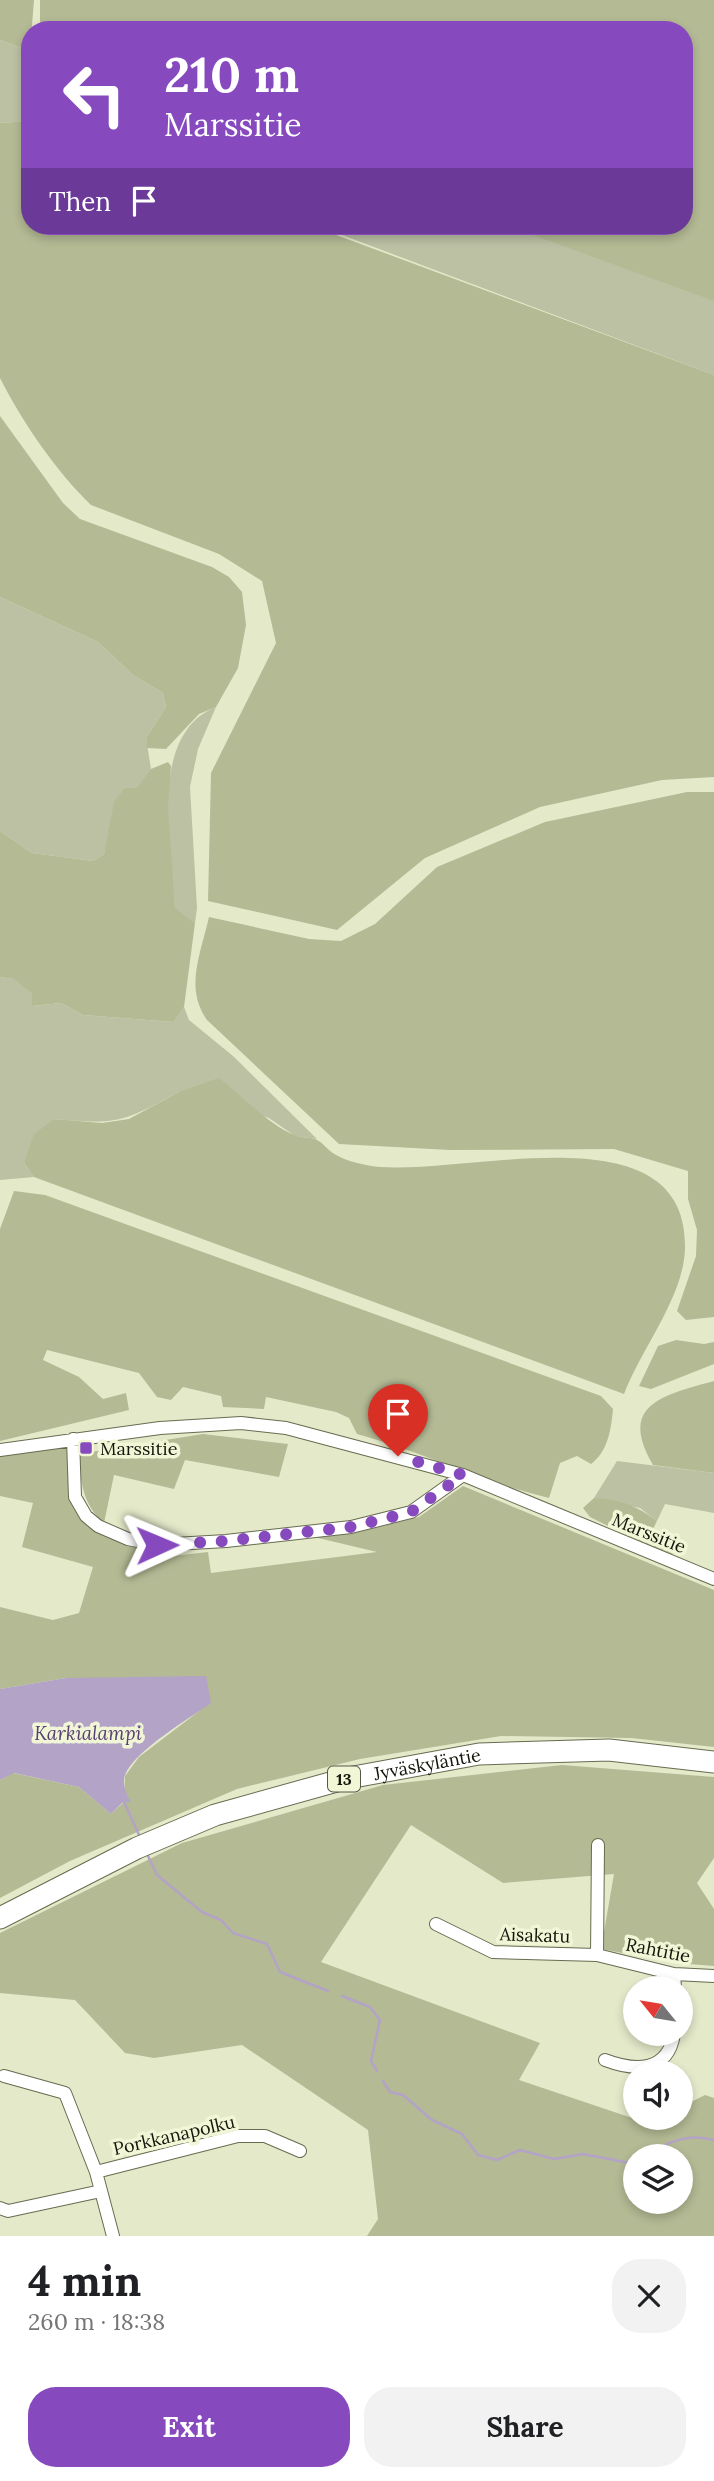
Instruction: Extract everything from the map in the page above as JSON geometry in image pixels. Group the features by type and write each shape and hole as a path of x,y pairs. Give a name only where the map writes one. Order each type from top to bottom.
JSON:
{"highway":[{"name":"Jyväskyläntie","path":"0,1918 137,1848 215,1815 348,1778 479,1754 609,1750 714,1762"}],"street":[{"name":"Marssitie","path":"0,1450 160,1427 241,1423 286,1428 463,1475 714,1579"},
{"path":"72,1439 75,1497 86,1516 98,1526 128,1539 157,1545 226,1541 351,1527 411,1512 463,1475"},
{"path":"597,1955 598,1845"},
{"name":"Aisakatu","path":"436,1924 493,1952 597,1955"},
{"name":"Rahtitie","path":"597,1955 674,1974 714,1976"},
{"path":"605,2060 627,2068 646,2068 664,2055 668,2046"},
{"path":"4,2076 65,2093 96,2172 113,2236"},
{"name":"Porkkanapolku","path":"96,2172 238,2136 265,2136 300,2151"},
{"path":"0,2208 8,2211 101,2191"}],"green space":[{"path":"0,0 34,0 32,21 21,21 21,48 0,40"},
{"path":"40,0 714,0 714,301 533,235 693,235 693,21 40,21"},
{"path":"0,40 21,48 21,122 0,123"},
{"path":"21,122 21,235 336,235 714,375 714,777 662,780 540,807 425,858 337,930 208,901 211,773 276,643 262,581 219,554 91,505 65,477 19,412 0,378 0,123"},
{"path":"342,235 534,235 714,300 714,375"},
{"path":"0,416 63,503 80,519 212,567 229,577 242,592 246,625 238,668 216,707 199,714 166,749 147,748 146,738 166,707 163,693 133,675 98,642 0,597"},
{"path":"0,597 98,642 133,675 163,693 166,707 146,738 151,769 109,834 104,854 93,861 32,853 0,831"},
{"path":"216,707 198,749 190,787 197,908 195,923 175,909 168,796 172,767 180,742 194,721"},
{"path":"168,762 171,766 168,808 175,908 195,923 184,1007 174,1022 83,1015 61,1003 32,1006 32,993 13,979 0,977 0,831 32,853 93,861 104,854 114,802 125,788 137,788 151,769"},
{"path":"687,792 714,792 714,1317 686,1320 677,1311 696,1256 697,1230 688,1199 688,1171 614,1149 450,1150 339,1144 207,1020 200,1008 196,995 196,970 209,917 309,939 341,941 375,924 437,867 545,822"},
{"path":"0,977 13,979 33,993 32,1006 61,1003 83,1015 174,1022 184,1007 189,1020 233,1056 317,1139 295,1136 269,1118 179,1092 145,1110 120,1119 93,1122 54,1119 24,1163 34,1177 0,1180"},
{"path":"219,1078 284,1130 297,1136 315,1139 336,1155 362,1164 403,1167 557,1158 607,1162 648,1175 675,1203 685,1248 683,1266 670,1304 624,1394 34,1177 24,1163 34,1134 54,1119 102,1123 129,1119 179,1092"},
{"path":"14,1191 45,1195 601,1396 613,1409 605,1446 591,1464 577,1456 560,1463 549,1498 500,1484 357,1434 349,1418 336,1412 266,1397 264,1409 223,1407 221,1396 183,1387 171,1400 157,1397 139,1373 47,1350 43,1360 79,1377 103,1399 126,1393 129,1410 0,1441 0,1229"},
{"path":"676,1340 704,1344 714,1342 714,1364 651,1389 639,1386 658,1346"},
{"path":"714,1381 714,1473 653,1465 643,1444 640,1428 643,1415 651,1405 663,1398"},
{"path":"203,1434 288,1444 279,1477 185,1460 174,1489 114,1475 104,1523 91,1508 84,1492 78,1454"},
{"path":"67,1447 71,1503 86,1523 129,1544 174,1556 208,1552 211,1573 377,1552 314,1537 354,1533 419,1517 463,1486 714,1590 714,1747 631,1738 501,1736 360,1759 237,1789 70,1861 0,1898 0,1780 13,1773 79,1787 111,1814 124,1802 125,1776 139,1757 211,1702 66,1678 0,1689 0,1607 53,1620 79,1613 93,1567 22,1547 33,1503 0,1496 0,1456"},
{"path":"617,1461 714,1473 714,1513 665,1504 657,1521 640,1508 594,1498"},
{"path":"594,1498 628,1504 657,1521 651,1533 675,1548 671,1557 590,1517 583,1508"},
{"path":"562,1765 714,1777 714,1858 697,1883 714,1909 714,1966 677,1963 601,1949 614,1874 503,1883 411,1825 321,1962 540,2043 519,2080 623,2115 623,2130 693,2130 693,2101 705,2095 714,2098 714,2236 367,2236 378,2219 368,2130 242,2045 154,2058 125,2053 75,2000 0,1993 0,1933 182,1843 383,1785"}],"water":[{"name":"Karkialampi","path":"206,1676 211,1703 139,1756 124,1778 125,1789 131,1802 123,1802 111,1814 79,1787 14,1773 0,1780 0,1689 66,1678"}],"waterway":[{"path":"124,1802 140,1837"},
{"path":"148,1856 157,1875 202,1912 221,1920 233,1933 267,1944 280,1972 328,1991"},
{"path":"342,1996 370,2007 380,2020 371,2061 377,2071"},
{"path":"383,2081 390,2092 403,2095 432,2120 462,2134 478,2155 497,2160 520,2150 554,2159 583,2154 623,2162"},
{"path":"668,2144 696,2137 714,2140"}],"place":[{"name":"Marssitie","path":"86,1448"}],"route":[{"path":"157,1545 191,1545 351,1527 411,1512 463,1475 398,1456"}]}
